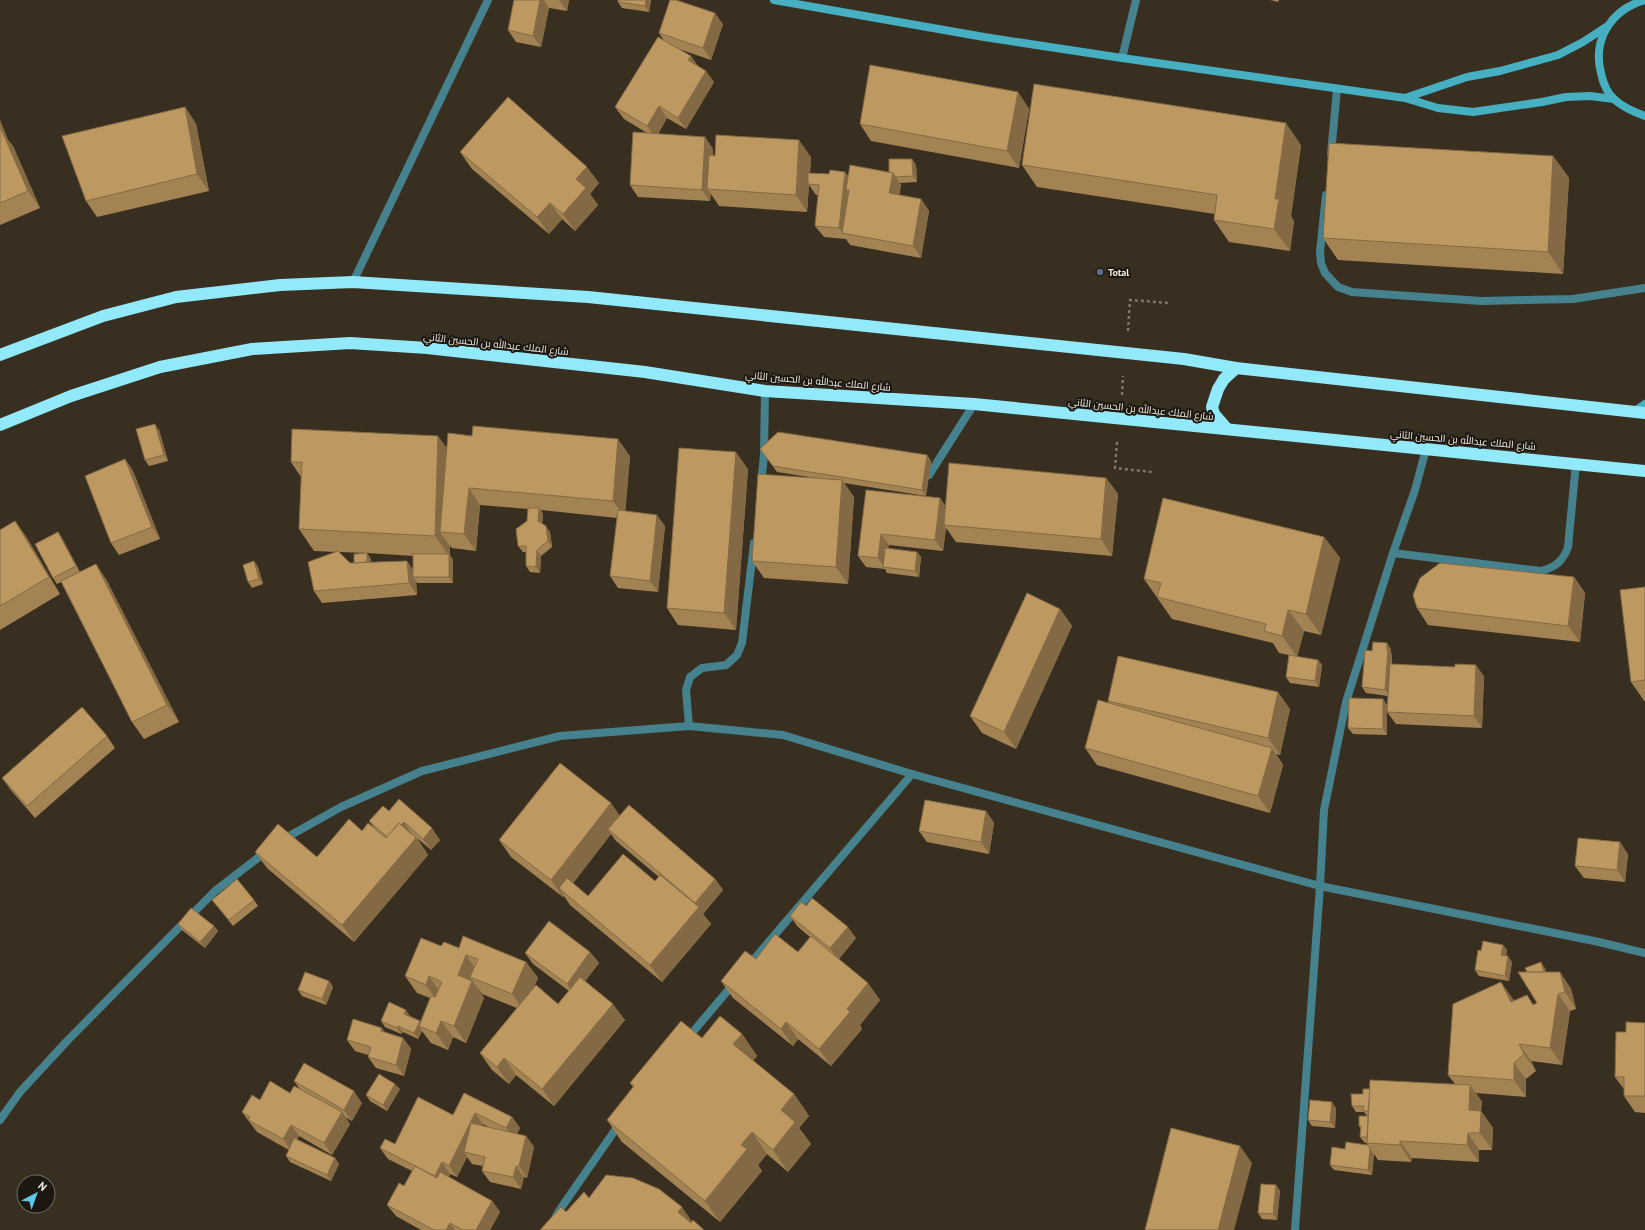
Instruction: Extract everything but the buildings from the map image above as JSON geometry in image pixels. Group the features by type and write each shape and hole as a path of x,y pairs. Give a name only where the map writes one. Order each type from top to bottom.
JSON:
{"highway":[{"path":"0,355 103,316 176,297 280,285 353,282 588,297 1105,350 1184,359 1236,368 1639,412"},
{"name":"شارع الملك عبدالله بن الحسين الثاني","path":"0,425 71,396 160,367 252,349 350,343 427,348 637,372 765,391 974,404 1645,471"},
{"path":"1227,429 1214,414 1212,407 1218,389 1224,379 1236,368"}],"street":[{"path":"353,282 488,0"},
{"path":"774,0 984,37 1405,98 1438,108 1473,112 1566,97 1590,96 1614,99"},
{"path":"1122,58 1136,0"},
{"path":"1405,98 1468,77 1500,71 1558,55 1583,42 1606,27 1618,13 1634,3 1645,0"},
{"path":"1606,27 1599,45 1599,64 1604,83 1614,99 1630,111 1645,116"},
{"path":"1330,159 1338,89"},
{"path":"1327,190 1320,252 1321,264 1325,273 1338,287 1352,292 1489,301 1573,299 1645,288"},
{"path":"760,494 764,455 765,391"},
{"path":"929,475 974,404"},
{"path":"1639,412 1645,404"},
{"path":"1295,1230 1320,886 1324,810 1346,702 1393,553 1415,490 1426,449"},
{"path":"1393,553 1541,571 1550,569 1557,565 1562,559 1568,547 1576,463"},
{"path":"689,726 686,690 690,677 702,668 726,665 737,655 742,643 755,533"},
{"path":"0,1120 20,1092 68,1040 215,891 278,842 341,807 422,771 560,736 689,726 783,735 912,774 1320,886 1645,953"},
{"path":"682,1044 912,774"},
{"path":"548,1230 561,1208 624,1116"}],"path":[{"path":"1127,338 1130,300 1168,303"},
{"path":"1121,400 1124,369"},
{"path":"1118,438 1115,468 1152,472"}],"place":[{"name":"Total","path":"1100,272"}]}
